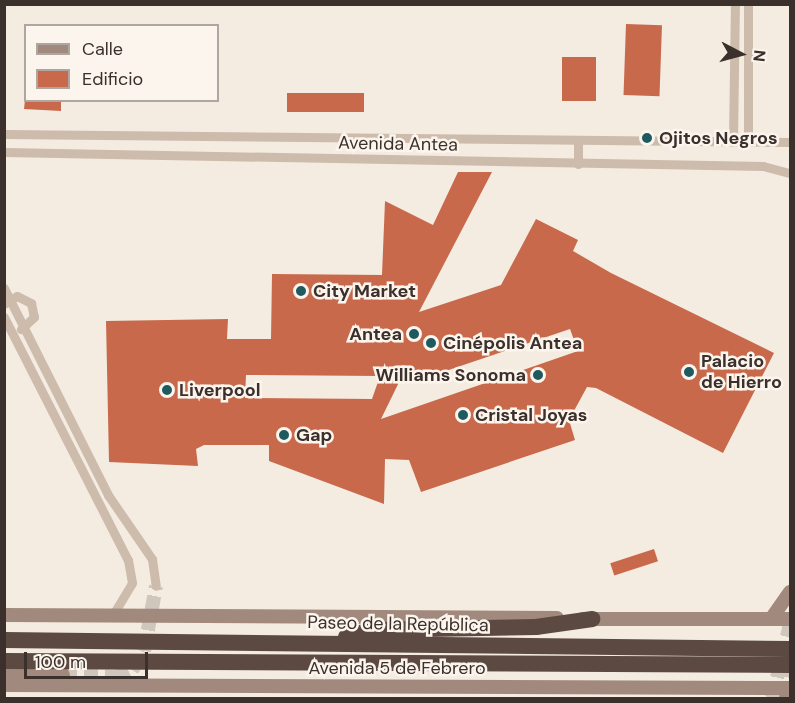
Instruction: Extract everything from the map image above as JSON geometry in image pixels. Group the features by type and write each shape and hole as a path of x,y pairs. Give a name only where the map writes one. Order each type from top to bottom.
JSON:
{"highway":[{"path":"335,642 370,630 536,627 592,619"},
{"path":"4,629 111,640"},
{"name":"Paseo de la República","path":"4,640 790,649"},
{"path":"4,661 790,665"}],"main road":[{"path":"771,619 790,592"},
{"path":"4,615 790,619"},
{"path":"4,674 63,675"},
{"name":"Avenida 5 de Febrero","path":"4,685 790,688"},
{"path":"786,699 790,688"},
{"path":"731,689 747,699"}],"street":[{"path":"733,142 735,4"},
{"path":"748,4 748,142"},
{"path":"734,34 747,34"},
{"name":"Avenida Antea","path":"4,134 790,142"},
{"path":"128,156 129,136"},
{"path":"578,141 578,164"},
{"name":"Avenida Antea","path":"4,152 763,166 790,173"},
{"path":"4,288 7,301 24,329 108,495 152,559 156,586"},
{"path":"7,301 31,303 34,317 24,329"},
{"path":"4,317 128,560 132,584 113,615"},
{"path":"10,328 24,329"}],"building":[{"path":"626,24 662,25 660,96 624,95"},
{"path":"562,57 596,57 596,101 562,101"},
{"path":"287,93 364,93 364,112 287,112"},
{"path":"25,102 61,102 61,111 24,109"},
{"path":"458,172 492,172 419,312 501,285 536,219 578,240 573,251 611,273 774,353 723,453 596,388 587,387 569,420 575,440 421,492 409,460 385,459 384,504 269,461 269,445 204,445 196,449 198,466 109,462 106,321 228,319 227,339 271,339 272,274 382,275 385,201 433,225","holes":["570,329 578,351 381,419 404,372 416,381","246,375 380,376 372,399 245,398"]},
{"path":"654,549 658,561 614,576 610,563"}],"tunnel":[{"path":"63,675 116,677 132,670 144,651 156,586"},
{"path":"772,698 790,624"},
{"path":"783,698 790,667"}],"place":[{"name":"Ojitos Negros","path":"647,138"},
{"name":"City Market","path":"301,291"},
{"name":"Antea","path":"414,334"},
{"name":"Cinépolis Antea","path":"431,343"},
{"name":"Palacio de Hierro","path":"689,372"},
{"name":"Williams Sonoma","path":"538,375"},
{"name":"Liverpool","path":"167,390"},
{"name":"Cristal Joyas","path":"463,415"},
{"name":"Gap","path":"284,435"}]}
